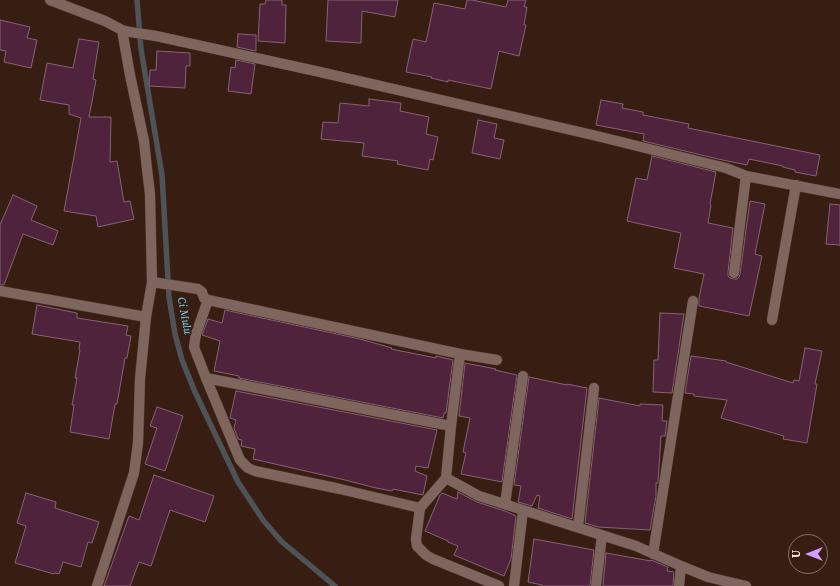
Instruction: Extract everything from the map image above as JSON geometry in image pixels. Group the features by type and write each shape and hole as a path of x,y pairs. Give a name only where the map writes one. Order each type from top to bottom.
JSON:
{"street":[{"path":"50,0 105,21 126,31 156,36 320,72 597,136 726,168 746,176 796,184 840,194"},
{"path":"97,586 134,473 138,443 140,379 146,317 157,283 144,141 130,75 126,31"},
{"path":"734,273 746,176"},
{"path":"772,320 796,184"},
{"path":"157,283 198,289 202,292 204,298 208,300 460,354 497,360"},
{"path":"0,291 146,317"},
{"path":"208,300 196,334 194,347 240,460 248,468 255,471 420,508"},
{"path":"653,554 693,301"},
{"path":"460,354 446,478 420,508 416,539 417,546 426,555 433,559 499,586"},
{"path":"504,504 523,376"},
{"path":"206,378 451,426"},
{"path":"578,527 594,388"},
{"path":"446,478 479,496 636,546 708,577 746,586"},
{"path":"514,586 523,510"},
{"path":"596,586 602,535"},
{"path":"679,586 681,566"}],"building":[{"path":"266,0 282,0 282,5 286,5 285,43 258,41 260,4 265,4"},
{"path":"328,0 398,0 395,17 362,11 361,43 326,41"},
{"path":"467,0 506,7 508,0 526,0 524,7 527,7 524,25 526,25 519,56 499,51 491,89 448,80 448,82 406,72 413,39 426,42 434,3 465,9"},
{"path":"0,20 30,27 27,38 37,40 31,68 4,62 6,51 0,50"},
{"path":"238,34 256,35 256,51 237,47"},
{"path":"79,39 99,42 93,79 96,80 89,117 111,117 110,162 117,161 124,202 130,201 134,219 98,227 96,216 64,211 81,118 69,114 69,105 40,100 47,63 73,68"},
{"path":"157,51 190,53 190,66 186,66 185,88 149,86 150,70 156,70"},
{"path":"236,60 255,64 251,94 228,91 231,67 235,68"},
{"path":"369,99 401,103 400,111 429,117 426,134 438,137 433,160 430,159 428,170 397,164 398,161 362,156 364,143 321,139 323,122 338,123 340,103 369,106"},
{"path":"601,100 623,104 622,108 643,112 643,115 689,124 688,128 820,155 816,176 795,172 795,170 783,166 749,159 747,165 718,159 643,141 644,134 596,125"},
{"path":"478,120 497,124 494,138 504,140 500,159 472,153"},
{"path":"652,156 716,172 708,223 733,228 728,272 728,276 730,278 737,279 740,274 750,201 765,204 755,254 762,256 749,316 699,306 699,298 704,274 674,268 681,233 627,221 636,178 647,180"},
{"path":"13,195 37,206 31,220 58,231 53,245 23,234 4,285 0,285 0,225"},
{"path":"830,204 840,205 840,245 826,244"},
{"path":"37,305 77,313 77,318 128,326 126,335 131,336 127,358 125,358 117,404 115,404 109,439 70,432 80,342 32,334"},
{"path":"225,310 360,339 392,348 391,349 453,360 446,413 444,413 443,418 239,378 239,376 214,371 220,341 202,335 208,319 222,323"},
{"path":"660,313 684,314 672,393 653,392 654,360 658,360"},
{"path":"805,348 822,351 815,384 817,384 807,443 783,439 784,436 721,418 727,400 694,396 694,394 685,393 691,356 726,361 793,383 794,380 799,381"},
{"path":"465,363 517,375 502,482 461,474 466,453 463,452 470,418 459,416"},
{"path":"529,377 587,388 572,519 538,508 540,496 537,495 532,506 518,502 521,486 514,485"},
{"path":"236,391 437,430 428,468 416,466 415,471 427,476 423,495 393,489 392,491 376,488 253,459 255,449 241,446 242,440 238,439 234,428 236,420 230,418"},
{"path":"599,398 640,406 640,404 663,405 662,421 667,421 665,436 661,436 658,483 656,483 656,496 650,530 598,527 585,523"},
{"path":"157,407 183,416 165,471 145,464 157,428 150,426"},
{"path":"154,475 214,496 205,522 170,510 151,566 139,562 130,586 104,586 129,516 139,520"},
{"path":"458,492 477,502 516,516 511,559 504,576 454,555 458,546 425,531 440,495 442,493 457,499"},
{"path":"26,493 56,502 55,508 99,522 92,543 88,542 81,567 63,562 59,574 54,574 15,563 26,526 17,523"},
{"path":"534,539 594,550 590,586 542,586 528,582"},
{"path":"606,553 651,560 668,567 667,571 674,572 673,586 603,586"}],"waterway":[{"name":"Ci Mulu","path":"137,0 141,49 162,175 169,297 175,334 182,360 195,392 238,482 263,520 281,541 335,586"}]}
